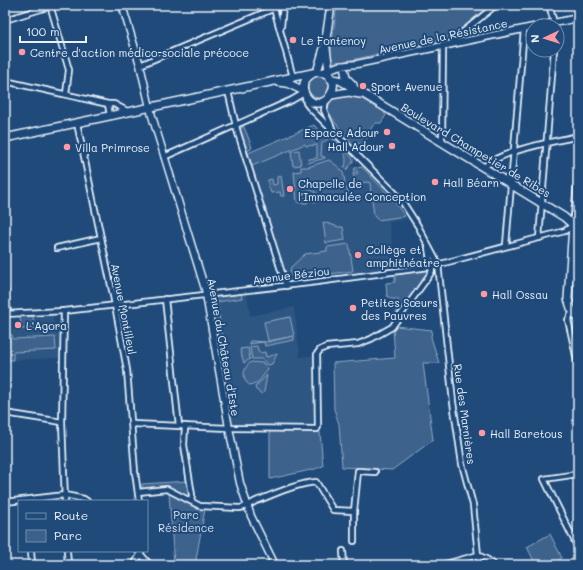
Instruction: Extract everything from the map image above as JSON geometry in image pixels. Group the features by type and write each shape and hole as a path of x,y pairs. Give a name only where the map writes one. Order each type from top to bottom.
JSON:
{"main road":[{"path":"320,72 331,5"},
{"path":"320,72 325,45"},
{"path":"276,81 287,83 305,93 312,101 321,102 330,96 334,87 331,78 320,72"},
{"path":"305,93 303,86 306,78 320,72"},
{"path":"5,138 320,72 340,80"},
{"path":"345,72 346,78 357,90"},
{"name":"Boulevard Champetier de Ribes","path":"331,78 340,80 367,96 484,167 575,225"},
{"name":"Boulevard Champetier de Ribes","path":"330,96 349,92 367,96"},
{"path":"575,225 568,303 578,318"}],"street":[{"path":"5,20 51,5 69,70 66,94"},
{"name":"Avenue du Château d'Este","path":"122,5 140,65 164,157 206,294 240,483 247,506 275,565"},
{"path":"140,65 273,7 283,5 280,31"},
{"path":"451,44 458,36 496,5"},
{"path":"549,5 553,18"},
{"path":"273,7 293,77"},
{"path":"565,21 578,18"},
{"path":"506,245 524,29"},
{"name":"Avenue de la Résistance","path":"320,72 338,66 358,64 524,29"},
{"path":"442,142 443,46"},
{"path":"539,238 553,58"},
{"name":"Avenue de la Résistance","path":"330,96 345,72 358,64"},
{"path":"5,81 108,104 114,104 129,112"},
{"path":"228,91 236,126 286,286"},
{"path":"132,424 229,428 317,429 317,354 320,350 326,348 358,344 371,340 392,327 431,273 433,266 427,243 400,198 309,107 306,103 305,93 236,126 164,157"},
{"path":"330,96 324,110 333,131"},
{"path":"108,104 110,116"},
{"name":"Avenue Montilleul","path":"77,123 127,370 139,500"},
{"path":"484,167 492,161 513,152 578,136"},
{"path":"575,225 578,175"},
{"name":"Avenue Béziou","path":"7,314 64,311 286,286 433,266 506,245 565,231 575,225"},
{"path":"57,248 101,238"},
{"name":"Rue des Marnières","path":"427,243 430,260 433,266 462,464 473,505 479,565"},
{"path":"5,290 7,314"},
{"path":"165,299 179,426"},
{"path":"64,311 62,422 65,500"},
{"path":"573,311 568,320 578,364"},
{"path":"5,380 5,430"},
{"path":"5,413 62,422"},
{"path":"185,426 184,444 192,495 191,501"},
{"path":"354,541 354,511 358,471 375,472"},
{"path":"578,474 544,478 578,548"},
{"path":"138,492 169,490 200,506 239,508 304,483 316,482 333,510 354,511"},
{"path":"20,500 65,494 86,500"},
{"path":"5,502 18,500"},
{"path":"343,551 344,565"},
{"path":"31,552 32,565"},
{"path":"67,552 68,565"},
{"path":"134,565 140,552 150,565"},
{"path":"442,565 478,555 488,559 494,565"}],"shaded area":[{"path":"329,134 353,159 351,165 355,168 362,167 391,197 407,219 389,222 396,269 291,282 288,280 252,166"},
{"path":"247,294 250,316 294,307 300,357 316,355 317,425 315,428 233,426 216,326 218,323 212,302 216,297"},
{"path":"53,315 53,322 60,326 59,358 13,360 12,335 8,335 8,332 12,332 12,330 34,329 33,316"}],"green space":[{"path":"337,5 490,5 457,32 450,34 445,40 337,63 334,62 330,56"},
{"path":"319,76 327,79 330,87 327,95 319,98 311,95 308,87 311,79"},
{"path":"347,95 356,96 386,112 384,113 386,115 381,123 376,123 371,128 372,132 361,145 359,143 355,146 350,144 350,141 328,111 329,104 333,99"},
{"path":"314,125 324,135 329,134 353,159 353,162 346,170 343,167 345,167 346,162 345,154 331,137 322,143 321,156 325,158 308,163 309,159 317,158 317,145 306,146 305,144 252,166 248,153"},
{"path":"242,127 244,127 252,147 247,151 240,131"},
{"path":"299,150 301,165 293,166 291,151"},
{"path":"329,160 342,171 345,188 347,188 349,197 314,202 316,193 312,190 308,190 305,194 305,198 309,201 307,203 297,202 294,172 301,171 301,167 308,167"},
{"path":"362,167 391,197 405,216 378,220 374,216 372,199 375,196 371,194 370,183 355,184 353,172 357,174 358,172 354,170 355,168"},
{"path":"281,176 284,196 281,196 280,192 271,193 268,183 268,180 272,179 273,185 277,184 277,177"},
{"path":"323,222 343,227 345,240 326,243"},
{"path":"349,244 353,271 296,278 291,275 291,267 305,254 327,251 327,247"},
{"path":"429,270 395,320 392,318 398,310 398,299 391,299 387,296 386,283 395,282 395,275"},
{"path":"241,294 242,298 217,302 222,336 220,337 221,345 219,345 216,326 218,323 212,302 216,297"},
{"path":"20,316 33,316 34,329 21,329"},
{"path":"290,317 294,336 268,341 264,322"},
{"path":"395,326 432,330 431,337 439,363 423,363 433,440 392,470 342,467 339,424 334,409 333,363 395,358 393,329"},
{"path":"5,332 12,335 13,339 55,337 56,350 13,352 13,360 5,360 5,348 8,348 9,337 5,338"},
{"path":"294,336 294,340 265,346 264,342 249,344 250,341 267,342"},
{"path":"257,346 259,353 265,352 266,357 277,354 272,364 269,365 261,359 252,359 250,347"},
{"path":"248,348 250,359 244,363 240,349"},
{"path":"251,362 262,363 266,365 268,370 258,382 250,385 245,380 244,374 246,367"},
{"path":"267,375 264,392 262,394 256,390 255,387"},
{"path":"270,431 320,432 323,466 270,479"},
{"path":"188,481 190,497 188,498 170,488 142,488 142,484"},
{"name":"Parc Résidence","path":"169,493 197,508 205,509 195,565 174,565"},
{"path":"550,534 562,558 557,561 558,565 536,565 527,547"}],"place":[{"name":"Le Fontenoy","path":"293,40"},
{"name":"Centre d'action médico-sociale précoce","path":"22,52"},
{"name":"Sport Avenue","path":"363,86"},
{"name":"Espace Adour","path":"387,132"},
{"name":"Hall Adour","path":"392,146"},
{"name":"Villa Primrose","path":"67,147"},
{"name":"Hall Béarn","path":"435,182"},
{"name":"Chapelle de l'Immaculée Conception","path":"290,189"},
{"name":"Collège et amphithéatre","path":"358,255"},
{"name":"Hall Ossau","path":"484,294"},
{"name":"Petites Sœurs des Pauvres","path":"353,308"},
{"name":"L'Agora","path":"18,325"},
{"name":"Hall Baretous","path":"482,433"}]}
